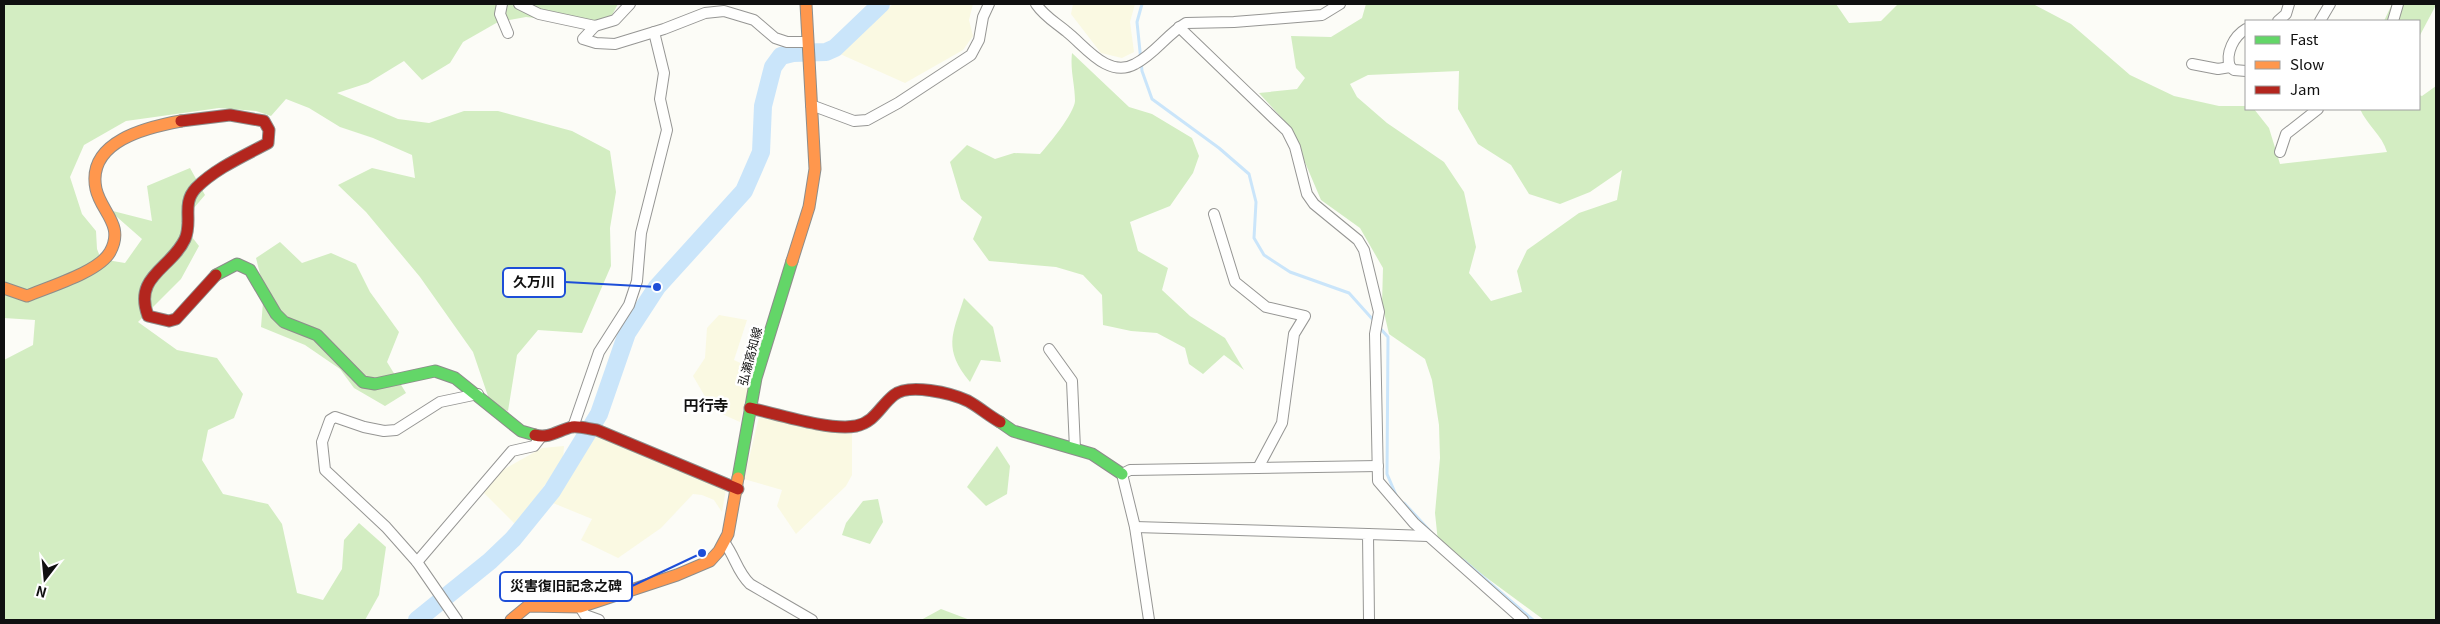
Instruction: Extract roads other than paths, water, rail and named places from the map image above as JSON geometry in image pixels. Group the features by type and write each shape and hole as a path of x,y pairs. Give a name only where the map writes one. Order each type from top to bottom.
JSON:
{"street":[{"path":"502,4 500,14 508,33"},
{"path":"519,4 539,14 595,26 615,20 630,4"},
{"name":"弘瀬高知線","path":"511,620 528,606 537,604 580,607 696,567 710,561 724,542 730,527 738,489 750,408 771,325 809,207 814,169 806,4"},
{"path":"811,105 854,121 867,120 898,103 971,55 979,40 982,17 989,4"},
{"path":"1036,4 1050,21 1067,31 1089,54 1112,66 1133,66 1146,58 1179,27 1186,23 1234,22 1322,15 1340,4"},
{"path":"2279,20 2286,14 2288,4"},
{"path":"2321,20 2330,4"},
{"path":"2393,20 2398,4"},
{"path":"595,26 583,39 596,44 615,44 705,13 724,11 754,20 775,38 787,42 808,43"},
{"path":"1179,27 1287,131 1295,147 1307,194 1314,204 1358,240 1364,250 1374,283 1378,317 1375,334 1378,481 1428,536 1523,620"},
{"path":"2230,67 2228,59 2231,48 2245,30"},
{"path":"573,428 599,352 630,305 636,280 640,233 667,130 660,99 664,73 654,32"},
{"path":"2192,64 2218,69 2230,67 2234,70 2245,71"},
{"path":"2280,152 2286,134 2317,110"},
{"path":"4,288 27,296 86,270 110,252 116,228 115,220 96,192 96,178 102,156 113,145 131,134 158,126 228,115 248,116 264,121 269,130 268,143 222,170 196,188 188,198 185,212 186,238 150,277 143,300 148,316 169,321 176,319 214,276 237,264 250,270 276,314 284,322 317,335 327,343 349,370 362,382 375,384 435,371 455,378 478,394 521,431 542,437 573,428 597,430 738,489"},
{"path":"1214,214 1235,282 1266,307 1305,316 1294,334 1282,423 1258,468"},
{"path":"1049,349 1072,381 1075,449"},
{"path":"750,408 840,426 857,426 875,417 894,395 901,392 907,390 939,392 967,401 1013,431 1092,454 1122,474 1135,527 1149,620"},
{"path":"457,620 417,562 386,527 325,470 322,442 330,420 335,417 364,427 384,431 396,430 440,402 478,394"},
{"path":"417,562 512,451 534,446 542,437"},
{"path":"1122,474 1130,470 1378,466"},
{"path":"1135,527 1428,536"},
{"path":"1368,534 1369,620"},
{"path":"724,542 730,550 742,576 750,584 812,620"},
{"path":"580,607 585,615 599,620"}],"waterway":[{"path":"417,620 490,561 513,539 552,491 599,414 627,333 657,287 744,191 761,152 763,106 773,67 781,56 793,53 826,52 835,48 881,4"},
{"path":"1142,4 1137,22 1142,71 1152,99 1219,148 1249,174 1256,202 1254,238 1264,255 1290,272 1349,293 1375,322"},
{"path":"1379,327 1388,337 1387,474 1396,495"},
{"path":"1404,503 1430,531"},
{"path":"1463,560 1533,620"}],"place":[{"name":"久万川","path":"657,287"},
{"name":"災害復旧記念之碑","path":"702,553"}],"district":[{"name":"円行寺","path":"706,404"}]}
